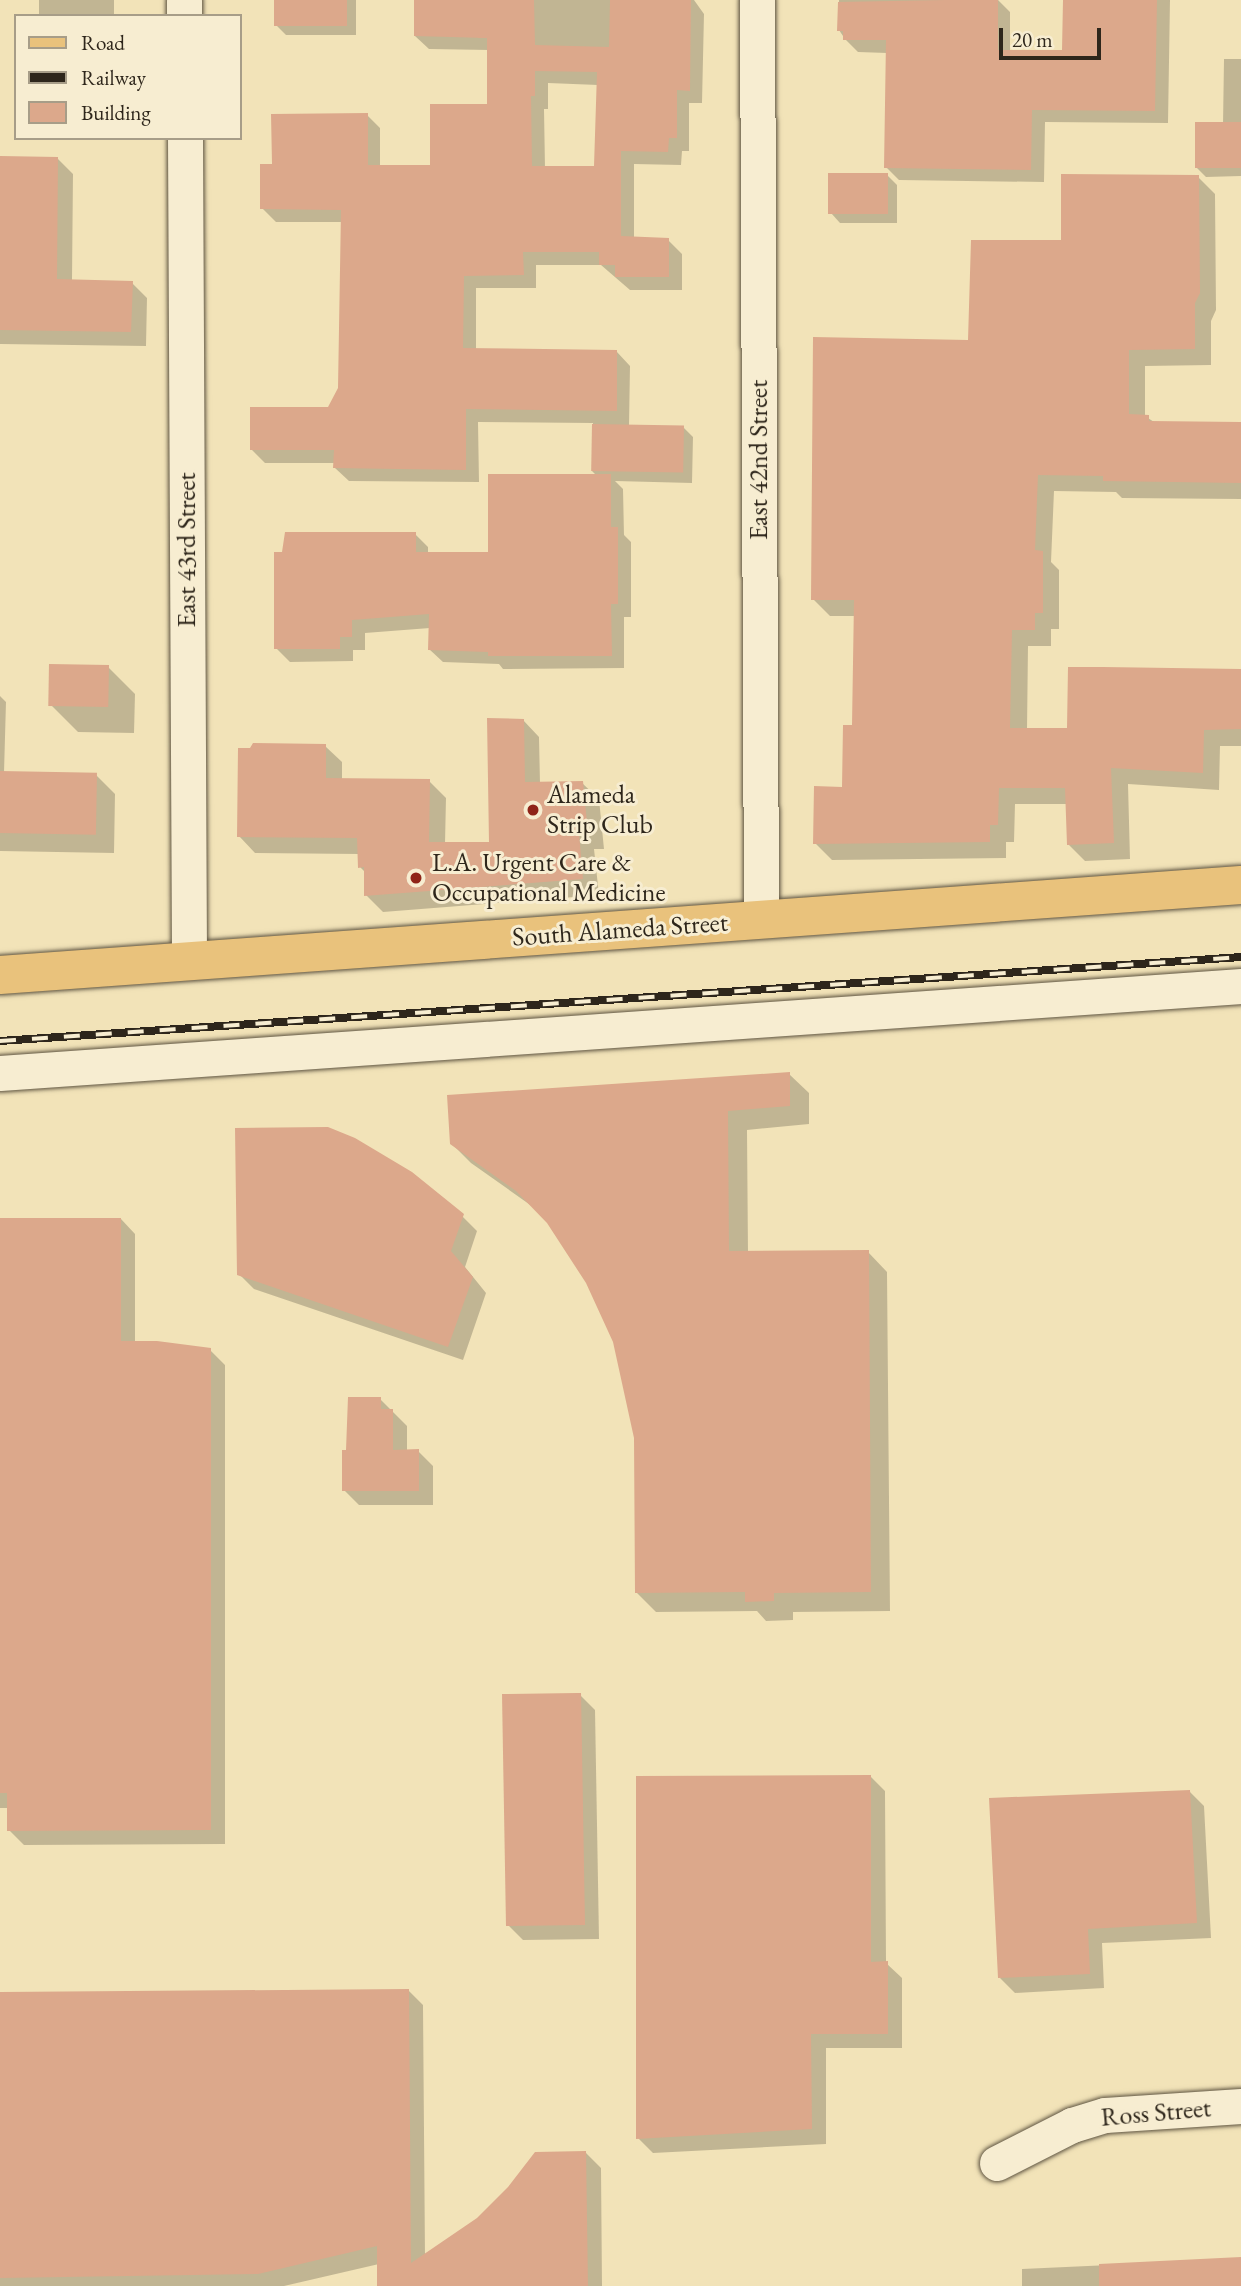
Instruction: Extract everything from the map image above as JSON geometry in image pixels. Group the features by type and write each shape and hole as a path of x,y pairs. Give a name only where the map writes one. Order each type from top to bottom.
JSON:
{"main road":[{"name":"South Alameda Street","path":"0,975 1241,885"}],"street":[{"name":"East 42nd Street","path":"757,0 761,920"},
{"name":"East 43rd Street","path":"185,140 189,961"},
{"path":"0,1073 1241,986"},
{"name":"Ross Street","path":"997,2163 1058,2131 1105,2115 1241,2106"}],"building":[{"path":"274,0 347,0 347,26 274,26"},
{"path":"414,0 534,0 535,45 609,47 610,0 691,0 690,91 677,90 677,138 669,138 668,152 621,151 621,236 669,238 669,277 615,277 615,265 599,265 599,252 523,252 524,275 464,276 463,348 617,350 617,411 466,409 466,470 333,468 334,450 250,450 250,407 328,407 338,388 341,210 260,209 260,164 272,164 271,114 368,113 368,165 430,165 430,104 487,104 487,38 414,36","holes":["535,71 597,72 594,166 532,166 531,96 535,96"]},
{"path":"998,0 998,50 1062,50 1063,0 1157,0 1155,111 1032,110 1031,170 884,168 886,40 843,40 843,31 837,31 838,2"},
{"path":"1195,122 1241,122 1241,168 1195,168"},
{"path":"0,156 58,157 57,279 133,281 131,332 0,330"},
{"path":"828,173 888,173 888,214 828,214"},
{"path":"1061,174 1199,175 1200,293 1195,303 1195,349 1129,350 1129,414 1149,415 1149,421 1241,422 1241,483 1103,481 1103,476 1038,475 1035,550 1043,551 1043,613 1035,613 1035,630 1012,630 1010,728 1067,728 1068,667 1103,667 1241,669 1241,729 1204,730 1203,773 1111,768 1114,843 1067,845 1065,788 999,788 998,825 990,825 990,842 813,844 814,786 842,787 843,725 852,725 854,600 811,600 813,337 968,340 971,240 1061,240"},
{"path":"592,424 684,426 683,473 591,471"},
{"path":"488,474 611,474 611,527 618,527 618,604 611,604 612,656 488,656 488,652 428,650 429,614 352,620 352,637 340,637 340,649 274,649 274,552 282,552 285,532 416,532 416,552 488,552"},
{"path":"49,664 109,665 108,707 48,706"},
{"path":"487,718 524,719 525,782 583,781 588,833 579,833 583,879 364,896 364,867 358,868 357,838 237,837 238,748 250,748 253,743 326,744 326,778 430,779 429,842 489,842"},
{"path":"0,771 97,773 96,835 0,833"},
{"path":"790,1072 790,1106 728,1111 729,1251 869,1250 871,1592 774,1593 774,1601 745,1602 745,1592 635,1593 634,1438 613,1342 586,1283 547,1223 516,1191 450,1144 447,1095"},
{"path":"328,1127 355,1138 412,1172 464,1214 451,1251 473,1277 448,1347 237,1275 235,1128"},
{"path":"0,1218 121,1218 121,1341 157,1341 211,1348 211,1830 7,1831 7,1793 0,1793"},
{"path":"348,1397 381,1397 381,1409 393,1409 393,1450 419,1449 419,1491 342,1491 342,1450 346,1450"},
{"path":"581,1693 585,1925 506,1926 502,1694"},
{"path":"871,1775 871,1962 888,1961 888,2034 811,2034 812,2129 636,2139 636,1776"},
{"path":"1190,1790 1197,1923 1088,1929 1090,1974 998,1978 989,1798"},
{"path":"409,1989 411,2263 477,2218 508,2187 535,2152 586,2151 588,2286 377,2286 377,2246 258,2274 0,2278 0,1992"},
{"path":"1241,2257 1241,2286 1099,2286 1099,2264"}],"railway":[{"path":"0,1041 1241,957"}],"place":[{"name":"Alameda Strip Club","path":"533,810"},
{"name":"L.A. Urgent Care & Occupational Medicine","path":"416,878"}]}
